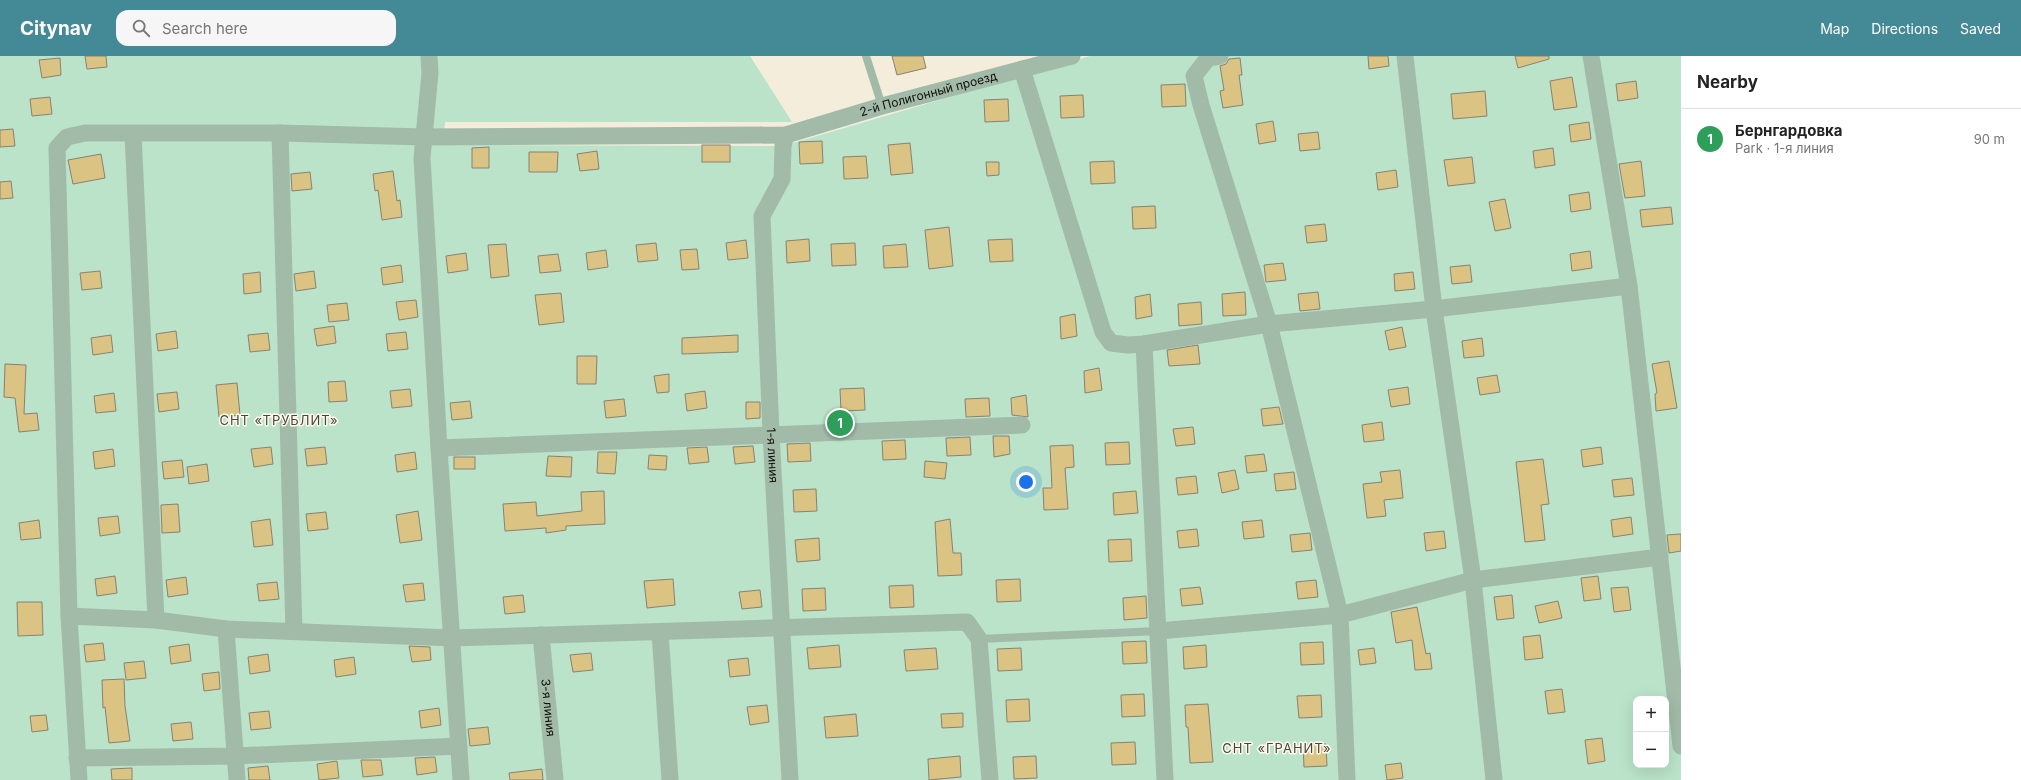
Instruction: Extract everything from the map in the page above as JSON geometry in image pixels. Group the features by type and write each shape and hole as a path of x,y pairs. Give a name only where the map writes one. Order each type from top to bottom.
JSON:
{"street":[{"path":"429,56 430,73 422,158 439,448 462,780"},
{"path":"1405,56 1434,309 1473,580 1494,780"},
{"path":"1591,56 1629,286 1681,746"},
{"name":"2-й Полигонный проезд","path":"79,780 68,616 57,148 67,137 85,133 280,133 424,137 786,135 882,106 1067,57"},
{"path":"1212,57 1194,76 1201,105 1269,324 1340,615 1347,780"},
{"path":"1022,69 1103,332 1111,342 1128,345 1144,344 1269,324 1434,309 1629,286"},
{"path":"280,133 294,632"},
{"path":"133,134 156,620"},
{"name":"1-я линия","path":"786,135 783,146 782,179 762,216 771,434 790,780"},
{"path":"1144,344 1165,780"},
{"path":"439,448 1022,425"},
{"path":"1159,631 1340,615 1473,580 1660,557"},
{"path":"68,616 156,620 226,629 452,638 781,629 967,622 979,639 990,780"},
{"path":"226,629 236,780"},
{"path":"660,632 670,780"},
{"name":"3-я линия","path":"541,635 555,780"},
{"path":"77,758 235,756 459,746"}],"lane":[{"path":"866,56 882,106"},
{"path":"979,639 1159,631"}],"green space":[{"path":"0,56 750,56 792,122 445,122 443,145 783,146 1090,56 1681,56 1681,780 0,780"}],"building":[{"path":"85,56 106,56 107,67 87,69"},
{"path":"892,56 923,56 926,68 897,75"},
{"path":"1368,56 1388,56 1389,66 1369,69"},
{"path":"1515,56 1549,56 1549,59 1518,68"},
{"path":"60,58 61,75 42,78 39,60"},
{"path":"1240,58 1242,75 1239,75 1243,105 1223,108 1220,91 1224,90 1220,66 1226,64 1229,59"},
{"path":"1572,77 1577,107 1554,110 1550,81"},
{"path":"1636,81 1638,98 1618,101 1616,84"},
{"path":"1185,84 1186,106 1162,107 1161,85"},
{"path":"1485,91 1487,116 1453,119 1451,94"},
{"path":"1083,95 1084,117 1061,118 1060,96"},
{"path":"50,97 52,114 32,116 30,99"},
{"path":"1008,99 1009,121 985,122 984,100"},
{"path":"1273,121 1276,141 1259,144 1256,124"},
{"path":"1589,122 1591,139 1571,142 1569,125"},
{"path":"13,129 15,146 0,147 0,130"},
{"path":"1318,132 1320,149 1300,151 1298,134"},
{"path":"822,141 823,163 800,164 799,142"},
{"path":"910,143 913,173 891,175 888,145"},
{"path":"702,145 730,145 730,162 702,162"},
{"path":"489,147 489,168 472,168 472,148"},
{"path":"1553,148 1555,165 1535,168 1533,151"},
{"path":"597,151 599,169 580,171 577,154"},
{"path":"529,152 558,152 557,172 529,172"},
{"path":"101,154 105,178 73,184 68,160"},
{"path":"866,156 868,178 844,179 843,157"},
{"path":"1472,157 1475,183 1448,186 1444,160"},
{"path":"1114,161 1115,183 1091,184 1090,162"},
{"path":"1641,161 1645,196 1625,198 1619,164"},
{"path":"986,162 999,162 999,175 987,176"},
{"path":"1396,170 1398,187 1378,190 1376,173"},
{"path":"393,171 397,201 400,200 402,217 382,220 378,190 375,191 373,174"},
{"path":"310,172 312,189 292,191 291,174"},
{"path":"11,181 13,198 0,199 0,182"},
{"path":"1589,192 1591,209 1571,212 1569,195"},
{"path":"1505,199 1511,228 1495,231 1489,202"},
{"path":"1155,206 1156,228 1133,229 1132,207"},
{"path":"1671,207 1673,224 1642,227 1640,210"},
{"path":"1325,224 1327,241 1307,243 1305,226"},
{"path":"949,227 953,266 929,269 925,230"},
{"path":"809,239 810,261 787,263 786,241"},
{"path":"1012,239 1013,261 990,262 988,240"},
{"path":"746,240 748,258 728,260 726,243"},
{"path":"656,243 658,260 638,262 636,245"},
{"path":"855,243 856,265 832,266 831,244"},
{"path":"506,244 509,276 491,278 488,245"},
{"path":"906,244 908,267 884,268 883,246"},
{"path":"697,249 699,269 682,270 680,250"},
{"path":"606,250 608,267 588,270 586,253"},
{"path":"1590,251 1592,268 1572,271 1570,254"},
{"path":"466,253 468,270 448,273 446,256"},
{"path":"558,254 561,271 540,273 538,256"},
{"path":"1283,263 1286,280 1266,282 1264,265"},
{"path":"401,265 403,282 383,285 381,268"},
{"path":"1470,265 1472,282 1452,284 1450,267"},
{"path":"100,271 102,288 82,290 80,273"},
{"path":"314,271 316,288 296,291 294,274"},
{"path":"260,272 261,292 244,294 243,274"},
{"path":"1413,272 1415,289 1395,291 1394,274"},
{"path":"1245,292 1246,315 1223,316 1222,294"},
{"path":"1318,292 1320,309 1300,311 1298,294"},
{"path":"561,293 564,322 539,325 535,295"},
{"path":"1150,294 1152,316 1136,319 1135,297"},
{"path":"416,300 418,317 399,320 396,302"},
{"path":"1201,302 1202,324 1179,326 1178,304"},
{"path":"347,303 349,320 329,322 327,305"},
{"path":"1075,314 1077,336 1061,339 1060,317"},
{"path":"334,326 336,343 317,346 314,329"},
{"path":"1402,327 1406,347 1389,350 1385,331"},
{"path":"176,331 178,348 158,351 156,334"},
{"path":"406,332 408,349 388,351 386,334"},
{"path":"268,333 270,350 250,352 248,335"},
{"path":"111,335 113,352 93,355 91,338"},
{"path":"738,335 738,352 682,354 682,338"},
{"path":"1482,338 1484,356 1464,358 1462,341"},
{"path":"1198,345 1200,364 1169,366 1167,350"},
{"path":"577,356 597,356 596,384 577,384"},
{"path":"1669,361 1677,408 1656,411 1655,394 1657,393 1652,364"},
{"path":"5,364 26,365 24,414 37,413 39,430 19,432 15,398 4,397"},
{"path":"1099,368 1102,390 1085,393 1084,371"},
{"path":"669,374 669,392 657,393 654,376"},
{"path":"1497,375 1500,392 1480,395 1477,378"},
{"path":"345,381 347,401 329,402 328,382"},
{"path":"237,383 240,415 219,417 216,385"},
{"path":"1408,387 1410,404 1391,407 1388,390"},
{"path":"864,388 865,410 841,411 840,389"},
{"path":"410,389 412,406 392,408 390,391"},
{"path":"705,391 707,408 687,411 685,394"},
{"path":"177,392 179,409 159,412 157,394"},
{"path":"114,393 116,411 96,413 94,396"},
{"path":"1026,395 1028,417 1012,415 1011,398"},
{"path":"989,398 990,416 966,417 965,399"},
{"path":"624,399 626,416 606,418 604,401"},
{"path":"470,401 472,418 452,420 450,403"},
{"path":"746,402 760,402 760,418 746,419"},
{"path":"1279,407 1283,424 1263,426 1261,409"},
{"path":"1382,422 1384,440 1364,442 1362,425"},
{"path":"1193,427 1195,444 1176,446 1173,429"},
{"path":"993,436 1009,436 1010,454 994,457"},
{"path":"970,437 971,455 947,456 946,438"},
{"path":"905,440 906,459 883,460 882,441"},
{"path":"1129,442 1130,464 1106,465 1105,443"},
{"path":"810,443 811,461 788,462 787,444"},
{"path":"1073,445 1074,467 1065,468 1068,509 1044,510 1043,488 1052,488 1050,446"},
{"path":"753,446 755,462 735,464 733,447"},
{"path":"271,447 273,464 254,467 251,449"},
{"path":"325,447 327,464 307,466 305,449"},
{"path":"707,447 709,462 689,464 687,448"},
{"path":"1601,447 1603,464 1583,467 1581,450"},
{"path":"113,449 115,466 95,469 93,452"},
{"path":"415,452 417,469 397,472 395,455"},
{"path":"598,452 617,452 615,474 597,473"},
{"path":"1264,454 1267,471 1247,473 1245,456"},
{"path":"649,455 667,456 666,470 648,469"},
{"path":"548,456 572,457 571,477 546,476"},
{"path":"454,457 475,457 475,469 454,469"},
{"path":"1543,459 1549,504 1541,505 1545,540 1525,542 1516,462"},
{"path":"182,460 184,477 164,479 162,462"},
{"path":"925,461 947,463 945,479 924,477"},
{"path":"207,464 209,481 189,484 187,467"},
{"path":"1235,470 1239,489 1222,493 1218,473"},
{"path":"1400,470 1403,498 1384,500 1386,516 1367,518 1363,484 1382,482 1380,472"},
{"path":"1294,472 1296,489 1276,491 1274,474"},
{"path":"1196,476 1198,493 1178,495 1176,478"},
{"path":"1632,478 1634,495 1614,497 1612,480"},
{"path":"816,489 817,511 794,512 793,490"},
{"path":"604,491 605,524 566,526 566,530 546,533 546,528 505,531 503,504 536,502 537,516 582,511 581,492"},
{"path":"1136,491 1138,513 1114,515 1113,493"},
{"path":"178,504 180,532 162,533 161,505"},
{"path":"418,511 422,540 400,543 396,515"},
{"path":"326,512 328,529 308,531 306,514"},
{"path":"118,516 120,533 100,536 98,518"},
{"path":"1631,517 1633,534 1613,537 1611,520"},
{"path":"270,519 273,545 254,547 251,522"},
{"path":"950,519 953,553 961,553 962,575 938,576 935,522"},
{"path":"39,520 41,538 21,540 19,523"},
{"path":"1262,520 1264,537 1244,539 1242,522"},
{"path":"1197,529 1199,546 1179,548 1177,531"},
{"path":"1444,531 1446,548 1426,551 1424,533"},
{"path":"1310,533 1312,550 1292,552 1290,535"},
{"path":"1681,534 1681,551 1669,553 1667,535"},
{"path":"819,538 820,560 797,562 795,540"},
{"path":"1131,539 1132,561 1109,562 1108,540"},
{"path":"115,576 117,593 97,596 95,579"},
{"path":"1598,576 1601,599 1584,601 1581,578"},
{"path":"186,577 188,594 168,597 166,580"},
{"path":"673,579 675,605 647,608 644,581"},
{"path":"1020,579 1021,601 997,602 996,580"},
{"path":"1316,580 1318,597 1298,599 1296,582"},
{"path":"277,582 279,599 259,601 257,584"},
{"path":"423,583 425,600 406,602 403,585"},
{"path":"913,585 914,607 890,608 889,586"},
{"path":"1200,587 1203,604 1182,606 1180,589"},
{"path":"1628,587 1631,610 1614,612 1611,588"},
{"path":"825,588 826,610 803,611 802,589"},
{"path":"760,590 762,607 742,609 739,592"},
{"path":"523,595 525,612 505,614 503,597"},
{"path":"1512,595 1514,618 1497,620 1494,597"},
{"path":"1146,596 1147,618 1124,620 1123,598"},
{"path":"1558,601 1562,618 1539,623 1535,606"},
{"path":"17,602 42,602 43,635 18,636"},
{"path":"1417,607 1426,654 1430,653 1432,669 1415,670 1412,640 1396,643 1391,612"},
{"path":"1540,635 1543,658 1525,660 1523,637"},
{"path":"1146,641 1147,663 1123,664 1122,642"},
{"path":"1323,642 1324,664 1301,665 1300,643"},
{"path":"103,643 105,660 86,662 84,645"},
{"path":"189,644 191,661 171,664 169,647"},
{"path":"839,645 841,667 809,669 807,648"},
{"path":"1206,645 1207,667 1184,669 1183,647"},
{"path":"409,646 430,647 431,660 412,662"},
{"path":"936,648 938,669 906,671 904,650"},
{"path":"1021,648 1022,670 998,671 997,649"},
{"path":"1374,648 1376,663 1360,665 1358,650"},
{"path":"591,653 593,670 573,672 570,655"},
{"path":"268,654 270,671 250,674 248,657"},
{"path":"354,657 356,674 336,677 334,660"},
{"path":"748,658 750,675 730,677 728,660"},
{"path":"144,661 146,678 126,680 124,663"},
{"path":"219,672 220,689 204,691 202,674"},
{"path":"124,679 125,706 130,741 109,743 105,707 103,708 102,680"},
{"path":"1562,689 1565,712 1548,714 1545,691"},
{"path":"1144,694 1145,716 1122,717 1121,695"},
{"path":"1321,695 1322,717 1299,718 1297,696"},
{"path":"1029,699 1030,721 1007,722 1006,700"},
{"path":"1208,704 1213,762 1190,763 1185,705"},
{"path":"767,705 769,722 750,725 747,707"},
{"path":"439,708 441,725 421,728 419,711"},
{"path":"269,711 271,728 251,730 249,713"},
{"path":"963,713 963,727 942,728 941,714"},
{"path":"856,714 858,736 826,738 824,717"},
{"path":"46,715 48,730 32,732 30,716"},
{"path":"191,722 193,739 173,741 171,724"},
{"path":"488,727 490,744 470,746 468,729"},
{"path":"1602,738 1605,761 1588,764 1585,740"},
{"path":"1135,742 1136,764 1112,765 1111,743"},
{"path":"1326,744 1327,766 1304,767 1303,745"},
{"path":"960,756 961,777 929,780 928,759"},
{"path":"1036,756 1037,778 1014,779 1013,757"},
{"path":"435,757 437,772 417,775 415,758"},
{"path":"361,760 381,760 383,775 363,777"},
{"path":"337,761 339,778 319,780 317,764"},
{"path":"1401,763 1403,778 1387,780 1385,765"},
{"path":"268,766 270,780 249,780 248,768"},
{"path":"132,768 132,780 112,780 111,769"},
{"path":"542,769 543,780 510,780 509,773"}],"place":[{"name":"Бернгардовка","path":"840,423"}],"district":[{"name":"СНТ «ТРУБЛИТ»","path":"279,420"},
{"name":"СНТ «ГРАНИТ»","path":"1277,748"}]}
